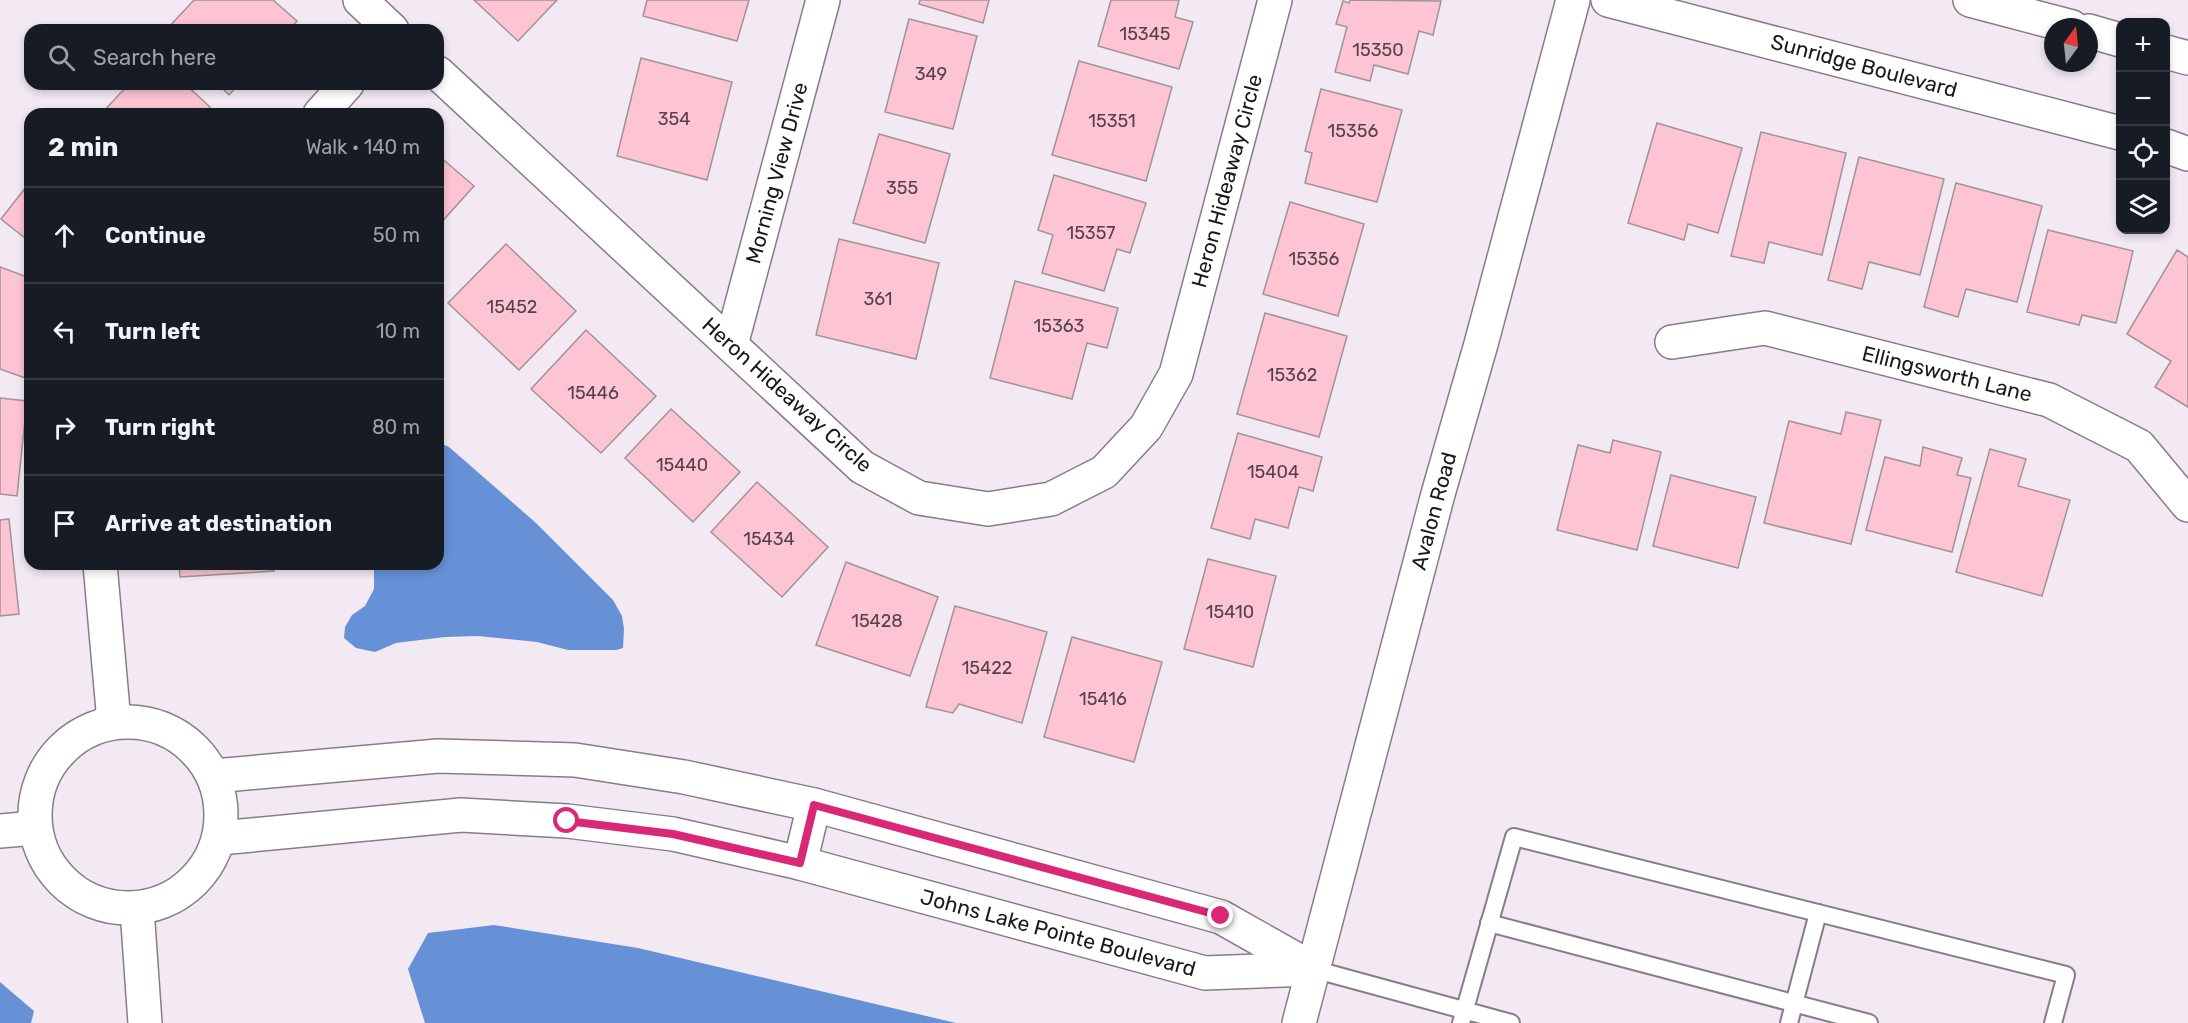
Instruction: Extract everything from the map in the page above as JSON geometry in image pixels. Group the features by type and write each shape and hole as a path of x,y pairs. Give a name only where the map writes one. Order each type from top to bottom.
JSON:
{"street":[{"path":"360,0 386,24"},
{"name":"Morning View Drive","path":"731,345 822,0"},
{"name":"Heron Hideaway Circle","path":"444,79 862,467 919,498 988,509 1051,499 1104,472 1146,427 1176,374 1275,0"},
{"name":"Avalon Road","path":"1299,1023 1438,495 1573,0"},
{"name":"Sunridge Boulevard","path":"1608,0 2116,132"},
{"path":"1970,0 2044,20"},
{"path":"2098,34 2116,39"},
{"path":"2170,53 2188,58"},
{"path":"325,108 342,90"},
{"path":"2170,147 2188,154"},
{"name":"Ellingsworth Lane","path":"1672,342 1765,328 2049,400 2139,446 2188,505"},
{"path":"101,570 114,722"},
{"path":"114,722 158,725 193,746 214,776 223,807 220,838 201,875 176,896 137,909 108,907 77,894 48,867 34,828 37,786 52,758 73,738 114,722"},
{"path":"214,776 438,756 575,760 684,777 814,805 1221,916 1313,969"},
{"path":"800,863 814,805"},
{"name":"Johns Lake Pointe Boulevard","path":"220,838 461,815 567,821 673,834 800,863 1205,973 1313,969"},
{"path":"0,831 34,828"},
{"path":"137,909 145,1023"}],"lane":[{"path":"1463,1017 1514,837 2066,975 2053,1023"},
{"path":"1788,1023 1818,913"},
{"path":"1489,923 1869,1023"},
{"path":"1313,969 1463,1017 1511,1023"}],"water":[{"path":"444,445 536,523 613,600 622,616 623,648 568,650 537,642 478,636 445,637 396,643 375,652 356,648 344,638 345,627 352,615 365,606 374,589 374,570 444,570"},
{"path":"494,925 638,948 956,1023 425,1023 408,969 428,933"},
{"path":"0,982 34,1011 31,1023 0,1023"}],"building":[{"path":"194,0 273,0 297,21 294,24 172,24"},
{"path":"474,0 557,0 518,41"},
{"path":"647,0 749,0 737,41 643,16"},
{"path":"920,0 989,0 983,23 919,4"},
{"path":"1111,0 1179,0 1175,17 1193,22 1179,69 1098,46"},
{"path":"1350,0 1441,1 1433,35 1419,31 1408,74 1374,65 1370,81 1335,72 1347,27 1336,24 1343,1 1349,3"},
{"path":"909,19 977,36 953,129 885,112"},
{"path":"641,58 732,82 707,180 617,156"},
{"path":"1079,61 1172,87 1146,181 1052,155"},
{"path":"1321,89 1402,110 1377,202 1305,183 1312,153 1305,151"},
{"path":"123,90 192,90 210,107 209,108 107,108"},
{"path":"224,90 234,90 229,95"},
{"path":"1657,123 1742,148 1718,233 1688,224 1684,240 1628,223"},
{"path":"1761,132 1846,153 1822,255 1769,242 1764,263 1731,256"},
{"path":"879,134 950,154 925,243 853,223"},
{"path":"1859,157 1944,179 1920,275 1869,262 1862,289 1828,280"},
{"path":"444,160 474,186 444,219"},
{"path":"1054,175 1146,203 1130,253 1117,249 1104,291 1042,273 1053,235 1038,230"},
{"path":"1956,183 2042,206 2017,302 1966,289 1958,317 1924,307"},
{"path":"24,190 24,237 1,219"},
{"path":"1290,202 1364,224 1338,316 1263,294"},
{"path":"2048,230 2133,251 2116,323 2082,315 2079,325 2027,312"},
{"path":"839,239 939,263 916,359 816,335"},
{"path":"506,244 576,311 519,370 448,303"},
{"path":"2177,250 2188,257 2188,407 2155,387 2171,361 2127,334"},
{"path":"0,267 24,276 24,378 0,369"},
{"path":"1015,281 1118,308 1107,348 1087,343 1072,399 990,378"},
{"path":"1265,313 1347,336 1319,437 1237,414"},
{"path":"586,330 656,396 601,453 531,389"},
{"path":"0,398 24,401 24,430 17,496 0,494"},
{"path":"671,409 740,472 693,522 625,458"},
{"path":"1846,412 1881,420 1851,544 1764,523 1789,421 1841,434"},
{"path":"1238,433 1322,457 1313,491 1299,487 1288,528 1255,519 1250,539 1211,528"},
{"path":"1613,440 1661,452 1637,550 1557,530 1578,445 1610,453"},
{"path":"1923,447 1962,458 1957,475 1971,478 1952,552 1866,530 1885,457 1920,466"},
{"path":"1990,449 2026,459 2018,486 2070,500 2042,596 1956,572"},
{"path":"1671,475 1756,497 1738,568 1653,546"},
{"path":"757,482 828,547 782,597 711,532"},
{"path":"9,519 19,614 0,616 0,520"},
{"path":"1208,559 1276,576 1253,667 1184,649"},
{"path":"846,562 938,597 910,676 816,645"},
{"path":"179,570 274,570 274,571 180,577"},
{"path":"955,606 1047,632 1022,723 959,704 953,713 926,707"},
{"path":"1072,637 1162,662 1134,762 1044,737"}],"route":[{"path":"567,821 673,834 800,863 814,805 1221,916"}]}
